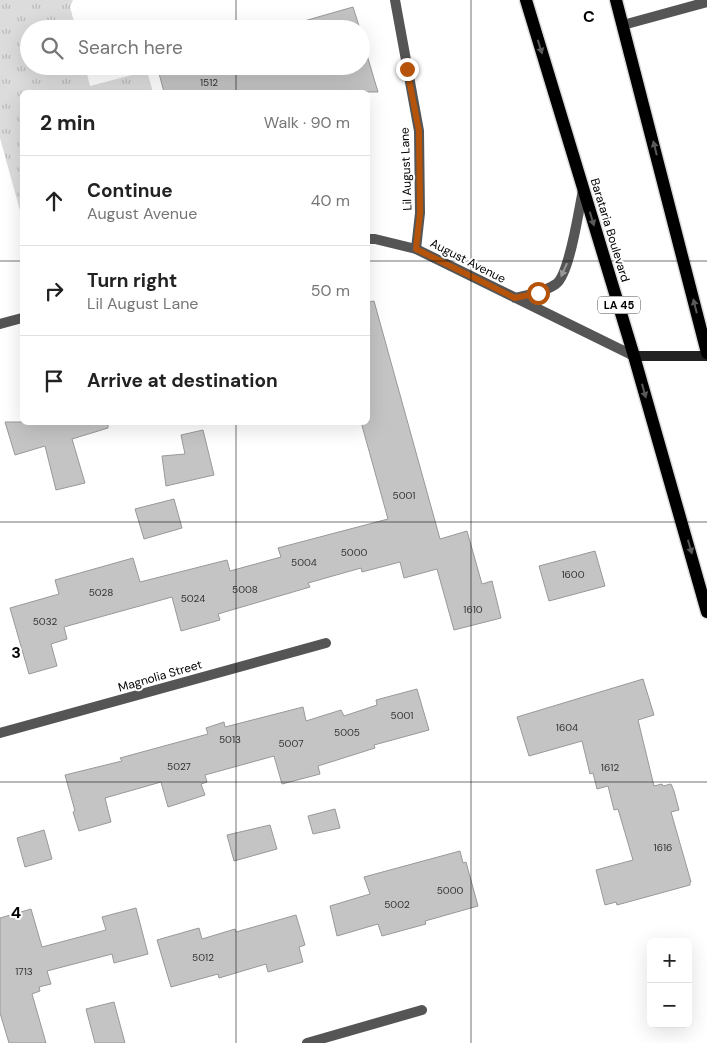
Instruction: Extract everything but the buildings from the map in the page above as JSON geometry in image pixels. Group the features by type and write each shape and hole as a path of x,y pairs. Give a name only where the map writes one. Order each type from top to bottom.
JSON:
{"main road":[{"name":"Barataria Boulevard","path":"526,0 634,356 707,612"},
{"path":"616,0 707,355 634,356"}],"street":[{"name":"Lil August Lane","path":"395,0 419,131 420,213 416,249"},
{"path":"623,25 707,2"},
{"path":"515,298 538,293 558,283 570,255 583,189"},
{"name":"August Avenue","path":"370,239 416,249 634,356"},
{"path":"0,324 20,319"},
{"name":"Magnolia Street","path":"0,733 326,643"},
{"path":"307,1043 422,1010"}],"green space":[{"path":"0,0 73,0 70,7 74,20 20,20 20,75 87,75 90,86 132,75 148,75 152,90 20,90 20,211 0,138"}],"route":[{"path":"407,69 419,131 420,213 416,249 515,298 538,293"}]}
